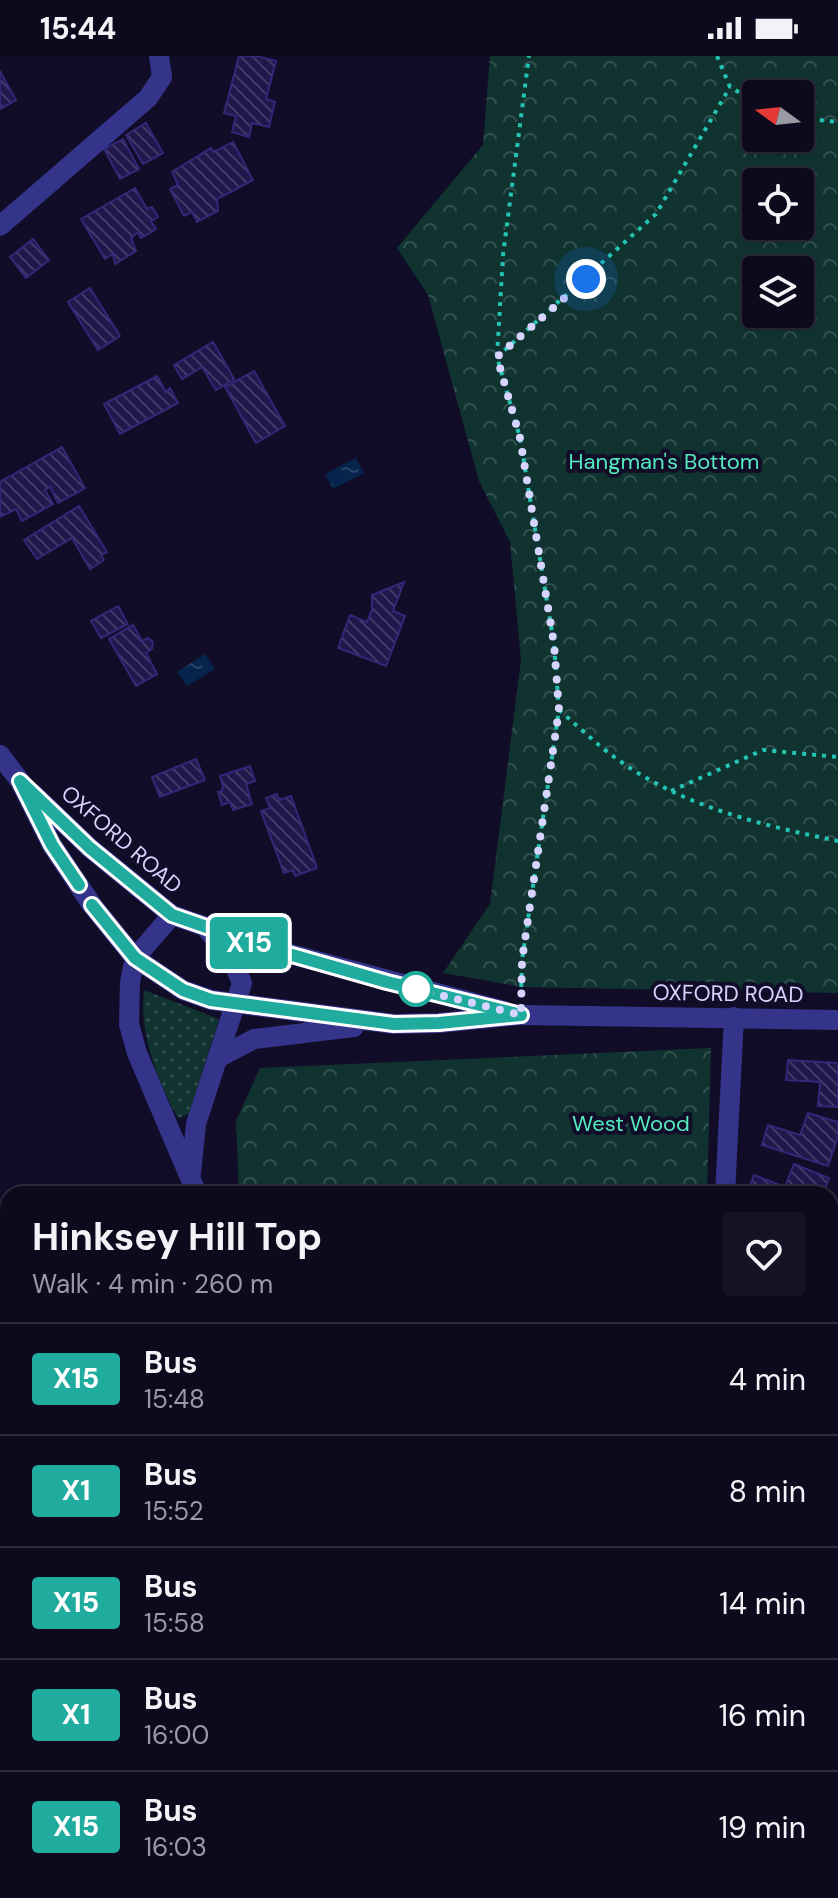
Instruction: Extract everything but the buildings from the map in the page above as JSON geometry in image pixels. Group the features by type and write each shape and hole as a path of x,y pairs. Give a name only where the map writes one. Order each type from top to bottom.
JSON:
{"street":[{"path":"0,226 148,98 162,77 159,56"},
{"path":"0,755 20,781"},
{"name":"OXFORD ROAD","path":"20,781 90,848 172,915 207,929 387,982 521,1015"},
{"name":"OXFORD ROAD","path":"20,781 52,845 92,905 135,958 183,990 211,1000 394,1024"},
{"path":"172,915 135,958 129,1024 137,1053 194,1185"},
{"path":"194,1185 196,1124 242,983 232,960 207,929"},
{"name":"OXFORD ROAD","path":"218,1058 254,1039 394,1024 521,1015 838,1020"},
{"path":"725,1186 734,1017"}],"path":[{"path":"521,1015 522,960 559,710 554,644 520,438 497,357 503,255 529,56"},
{"path":"717,56 730,87 742,94"},
{"path":"497,357 656,214 730,87"},
{"path":"814,119 838,122"},
{"path":"559,710 621,762 671,791 738,816 838,841"},
{"path":"671,791 763,750 838,757"}],"green space":[{"name":"Hangman's Bottom","path":"490,56 838,56 838,993 522,987 443,973 490,904 521,660 510,542 479,481 428,295 397,248 483,145"},
{"path":"144,990 219,1019 189,1114 178,1118 151,1056 144,1023"},
{"name":"West Wood","path":"711,1048 707,1186 239,1186 236,1121 260,1068"}],"water":[{"path":"356,458 364,473 333,489 325,474"},
{"path":"205,654 215,669 187,686 177,672"}],"bus line":[{"name":"X15","path":"79,885 52,845 20,781 90,848 172,915 264,947 521,1015 394,1024 211,1000 183,990 135,958 92,905"}],"route":[{"path":"416,989 521,1015 522,960 559,710 554,644 520,438 497,357 586,279"}]}
